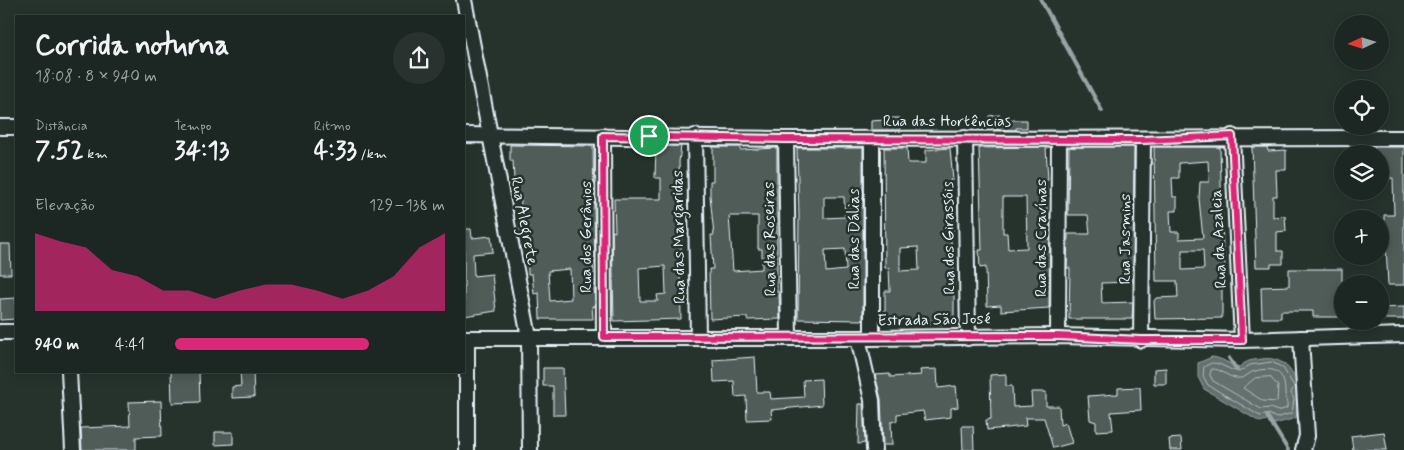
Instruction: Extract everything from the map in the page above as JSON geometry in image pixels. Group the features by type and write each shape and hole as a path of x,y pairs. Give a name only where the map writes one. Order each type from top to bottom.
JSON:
{"street":[{"name":"Rua Alegrete","path":"464,0 529,336 530,450"},
{"path":"0,127 15,127"},
{"name":"Rua das Hortências","path":"465,135 695,136 786,139 965,138 1143,140 1232,136 1404,138"},
{"name":"Rua dos Gerânios","path":"603,136 604,337"},
{"name":"Rua das Margaridas","path":"695,136 698,338"},
{"name":"Rua da Azaleia","path":"1232,136 1242,340"},
{"name":"Rua dos Girassóis","path":"965,138 968,338"},
{"name":"Rua das Roseiras","path":"786,139 789,338"},
{"name":"Rua das Dálias","path":"872,139 865,338 872,400 874,450"},
{"name":"Rua das Cravínas","path":"1058,336 1059,139"},
{"name":"Rua Jasmins","path":"1141,340 1143,140"},
{"path":"0,332 15,332"},
{"name":"Estrada São José","path":"465,338 529,336 698,338 1058,336 1141,340 1242,340 1404,335"},
{"path":"465,338 467,450"},
{"path":"1302,338 1307,436 1303,450"},
{"path":"69,373 73,450"}],"water":[{"path":"1212,357 1240,367 1247,362 1255,360 1269,359 1281,362 1294,375 1300,388 1296,393 1299,397 1296,418 1271,425 1268,423 1270,419 1260,422 1204,389 1198,377 1198,363"}],"building":[{"path":"1000,115 1001,120 1027,120 1027,128 1016,128 1016,130 990,129 989,116"},
{"path":"885,118 900,118 900,130 871,130 871,121 885,120"},
{"path":"510,145 593,146 595,306 592,306 593,319 540,319 539,293 534,294 532,274 528,274 527,231 520,231 521,197 515,198 513,161 510,161","holes":["570,269 571,299 550,301 548,271"]},
{"path":"656,146 681,146 679,162 682,234 680,266 681,319 614,321 612,231 615,232 614,199 661,199 661,178 655,178","holes":["665,266 666,294 657,295 658,301 640,301 639,268"]},
{"path":"713,147 740,147 740,150 777,148 777,292 779,292 780,319 747,320 747,317 710,319 709,269 713,269 711,235 714,235 710,181 713,181","holes":["729,216 758,216 758,249 762,249 762,269 733,271"]},
{"path":"1046,147 1048,180 1046,180 1047,215 1050,215 1049,308 1001,311 1001,305 987,306 986,267 980,268 979,250 982,250 979,148","holes":["1003,197 1026,197 1027,248 1008,249 1007,233 1003,233"]},
{"path":"1069,147 1134,147 1133,282 1101,283 1102,303 1133,302 1132,319 1069,319 1070,268 1067,268 1068,234 1090,234 1088,215 1068,215"},
{"path":"1154,147 1220,147 1225,267 1222,267 1222,318 1155,319 1154,301 1156,298 1178,297 1177,281 1156,281","holes":["1208,161 1209,182 1200,182 1199,199 1203,238 1179,239 1179,232 1171,232 1170,211 1177,211 1177,197 1173,197 1172,178 1179,178 1179,163","1182,250 1203,250 1204,269 1182,270"]},
{"path":"1252,147 1267,147 1268,151 1286,150 1286,170 1276,170 1277,196 1273,196 1273,217 1285,216 1286,231 1277,232 1277,251 1283,251 1283,264 1271,264 1271,267 1256,267"},
{"path":"1389,147 1404,147 1404,285 1389,285 1388,275 1389,215 1394,215 1393,178 1389,178"},
{"path":"797,148 863,148 863,320 798,319 799,216","holes":["824,197 844,197 845,217 824,218","845,249 846,270 826,272 825,250"]},
{"path":"884,148 907,148 908,163 926,163 926,150 950,148 953,180 950,180 953,232 950,232 954,270 954,324 922,324 922,319 885,320 885,291 890,291 889,268 885,268","holes":["918,247 919,270 900,271 900,248"]},
{"path":"465,229 471,229 472,238 491,236 493,252 473,254 474,276 492,274 496,311 465,316"},
{"path":"0,244 10,244 11,274 0,274"},
{"path":"1289,269 1342,269 1342,275 1334,275 1334,317 1313,317 1313,311 1281,311 1281,318 1262,318 1261,287 1289,286"},
{"path":"15,298 15,319 0,320 0,299"},
{"path":"1404,307 1404,319 1389,319 1389,308"},
{"path":"755,357 757,392 770,392 771,399 804,397 803,380 821,379 822,405 771,410 772,419 747,420 746,396 735,397 734,381 714,382 713,360"},
{"path":"543,368 563,368 565,415 553,415 553,386 543,386"},
{"path":"1166,368 1166,384 1154,384 1154,369"},
{"path":"937,369 938,388 956,386 958,407 951,408 951,417 925,420 923,411 897,414 897,421 891,422 892,445 883,445 881,399 875,375 890,374 890,377 921,375 920,370"},
{"path":"171,373 199,373 200,402 172,403"},
{"path":"240,373 253,373 254,397 232,398 232,387 241,386"},
{"path":"1006,374 1006,386 1012,386 1013,407 1032,406 1031,392 1046,392 1046,406 1059,406 1060,425 1066,423 1072,443 1053,448 1044,418 1025,418 1026,426 987,430 986,420 991,419 990,375"},
{"path":"1140,387 1141,410 1111,412 1113,430 1096,431 1096,422 1090,420 1088,396 1118,394 1118,388"},
{"path":"161,401 162,436 136,437 136,450 82,450 81,428 130,426 129,402"},
{"path":"859,404 863,404 865,443 858,444"},
{"path":"962,426 973,426 974,450 963,450"},
{"path":"215,432 233,432 233,444 215,445"},
{"path":"1384,432 1387,450 1353,450 1351,436"},
{"path":"1181,438 1182,450 1170,450 1169,439"}],"waterway":[{"path":"1041,0 1102,111"},
{"path":"1229,358 1237,370"},
{"path":"1267,416 1288,450"}],"route":[{"path":"603,136 649,136 786,139 965,138 1143,140 1232,136 1242,340 1141,340 1058,336 968,338 604,337 603,136"}]}
